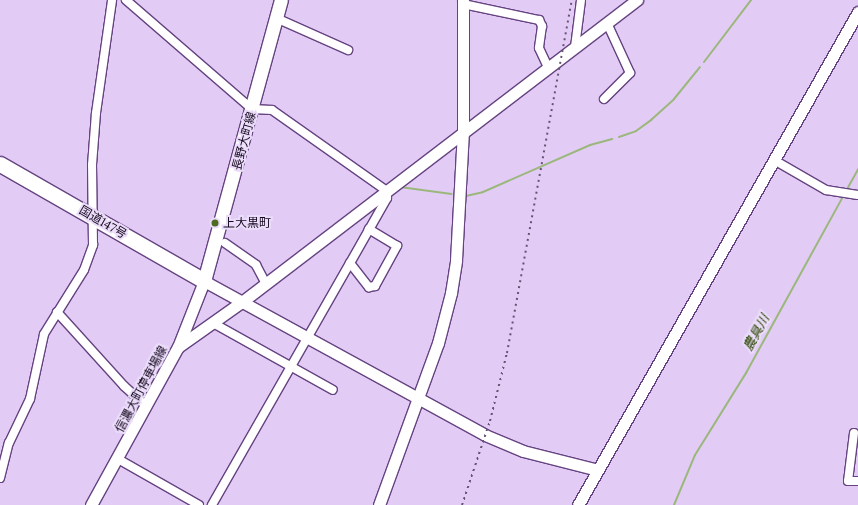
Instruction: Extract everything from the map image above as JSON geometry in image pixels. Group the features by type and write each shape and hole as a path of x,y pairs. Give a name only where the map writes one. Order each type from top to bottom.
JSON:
{"highway":[{"name":"国道147号","path":"0,164 204,281"}],"main road":[{"name":"長野大町線","path":"204,281 281,0"}],"street":[{"path":"0,478 9,444 30,399 44,334 84,270 93,245 92,216 96,113 112,0"},
{"path":"126,0 252,109 272,110 387,191"},
{"path":"575,47 580,0"},
{"path":"178,347 266,284 637,0"},
{"path":"379,505 438,343 451,293 456,260 463,132 463,2 538,20 542,26 539,48 548,67"},
{"path":"578,505 858,12"},
{"path":"276,18 348,50"},
{"path":"604,99 630,73 607,23"},
{"path":"774,160 833,192 856,196"},
{"path":"212,505 387,198 387,191"},
{"path":"350,263 369,287 375,286 397,246 369,229"},
{"path":"225,243 256,265 266,284"},
{"path":"204,281 417,399 504,443 545,457 598,470"},
{"name":"信濃大町停車場線","path":"91,505 147,407 178,347 204,281"},
{"path":"57,312 124,386 147,407"},
{"path":"212,322 333,390"},
{"path":"854,433 848,481 858,481"},
{"path":"118,459 198,505"}],"waterway":[{"path":"704,62 751,0"},
{"path":"619,137 636,131 651,120 674,99 700,67"},
{"path":"466,196 483,192 590,145 612,139"},
{"name":"農具川","path":"846,191 858,169"},
{"path":"400,187 452,194"},
{"name":"農具川","path":"674,505 695,455 746,373 844,195"}],"railway":[{"path":"462,505 490,421 507,353 572,0"}],"place":[{"name":"上大黒町","path":"215,223"}]}
